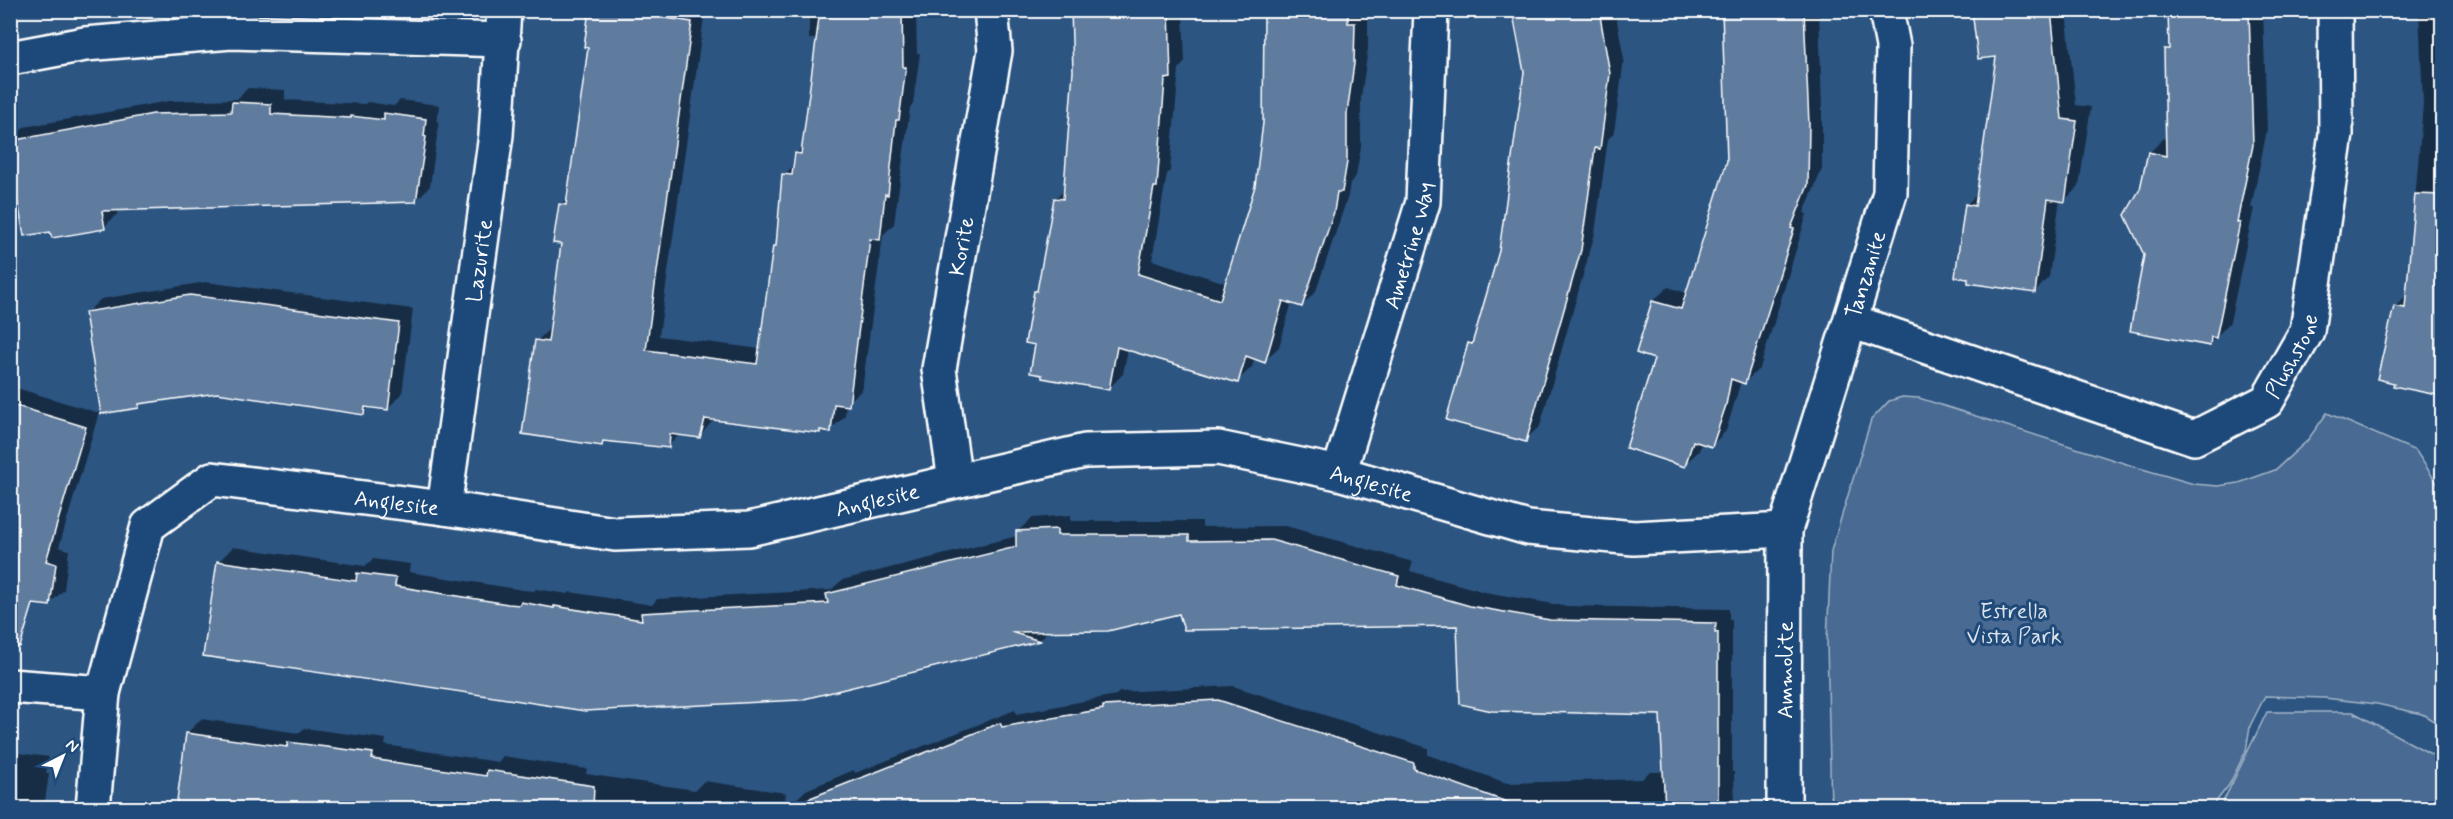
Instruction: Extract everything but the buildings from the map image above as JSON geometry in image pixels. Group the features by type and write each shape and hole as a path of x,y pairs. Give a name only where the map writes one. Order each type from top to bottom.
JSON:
{"street":[{"name":"Korite","path":"955,481 939,369 995,51 991,10"},
{"name":"Ametrine Way","path":"1339,473 1423,202 1431,10"},
{"name":"Tanzanite","path":"1785,530 1890,193 1893,46 1886,10"},
{"name":"Plushstone","path":"1851,321 2194,438 2267,401 2307,331 2336,134 2334,10"},
{"path":"10,58 85,44 231,32 504,25"},
{"name":"Lazurite","path":"444,508 496,135 504,25"},
{"name":"Anglesite","path":"103,693 148,526 212,479 444,508 615,534 749,529 1085,451 1218,448 1339,473 1528,528 1634,538 1785,530"},
{"name":"Ammolite","path":"1784,808 1785,530"},
{"path":"10,686 103,693 93,808"}],"green space":[{"name":"Estrella Vista Park","path":"1902,397 1919,398 2194,484 2218,486 2239,483 2275,470 2307,441 2327,413 2416,451 2442,491 2442,726 2422,714 2377,704 2324,698 2265,696 2250,726 2246,751 2229,785 2211,808 1831,808 1827,642 1831,551 1871,420 1889,401"},
{"path":"2267,712 2353,712 2442,760 2442,808 2220,808"}]}
